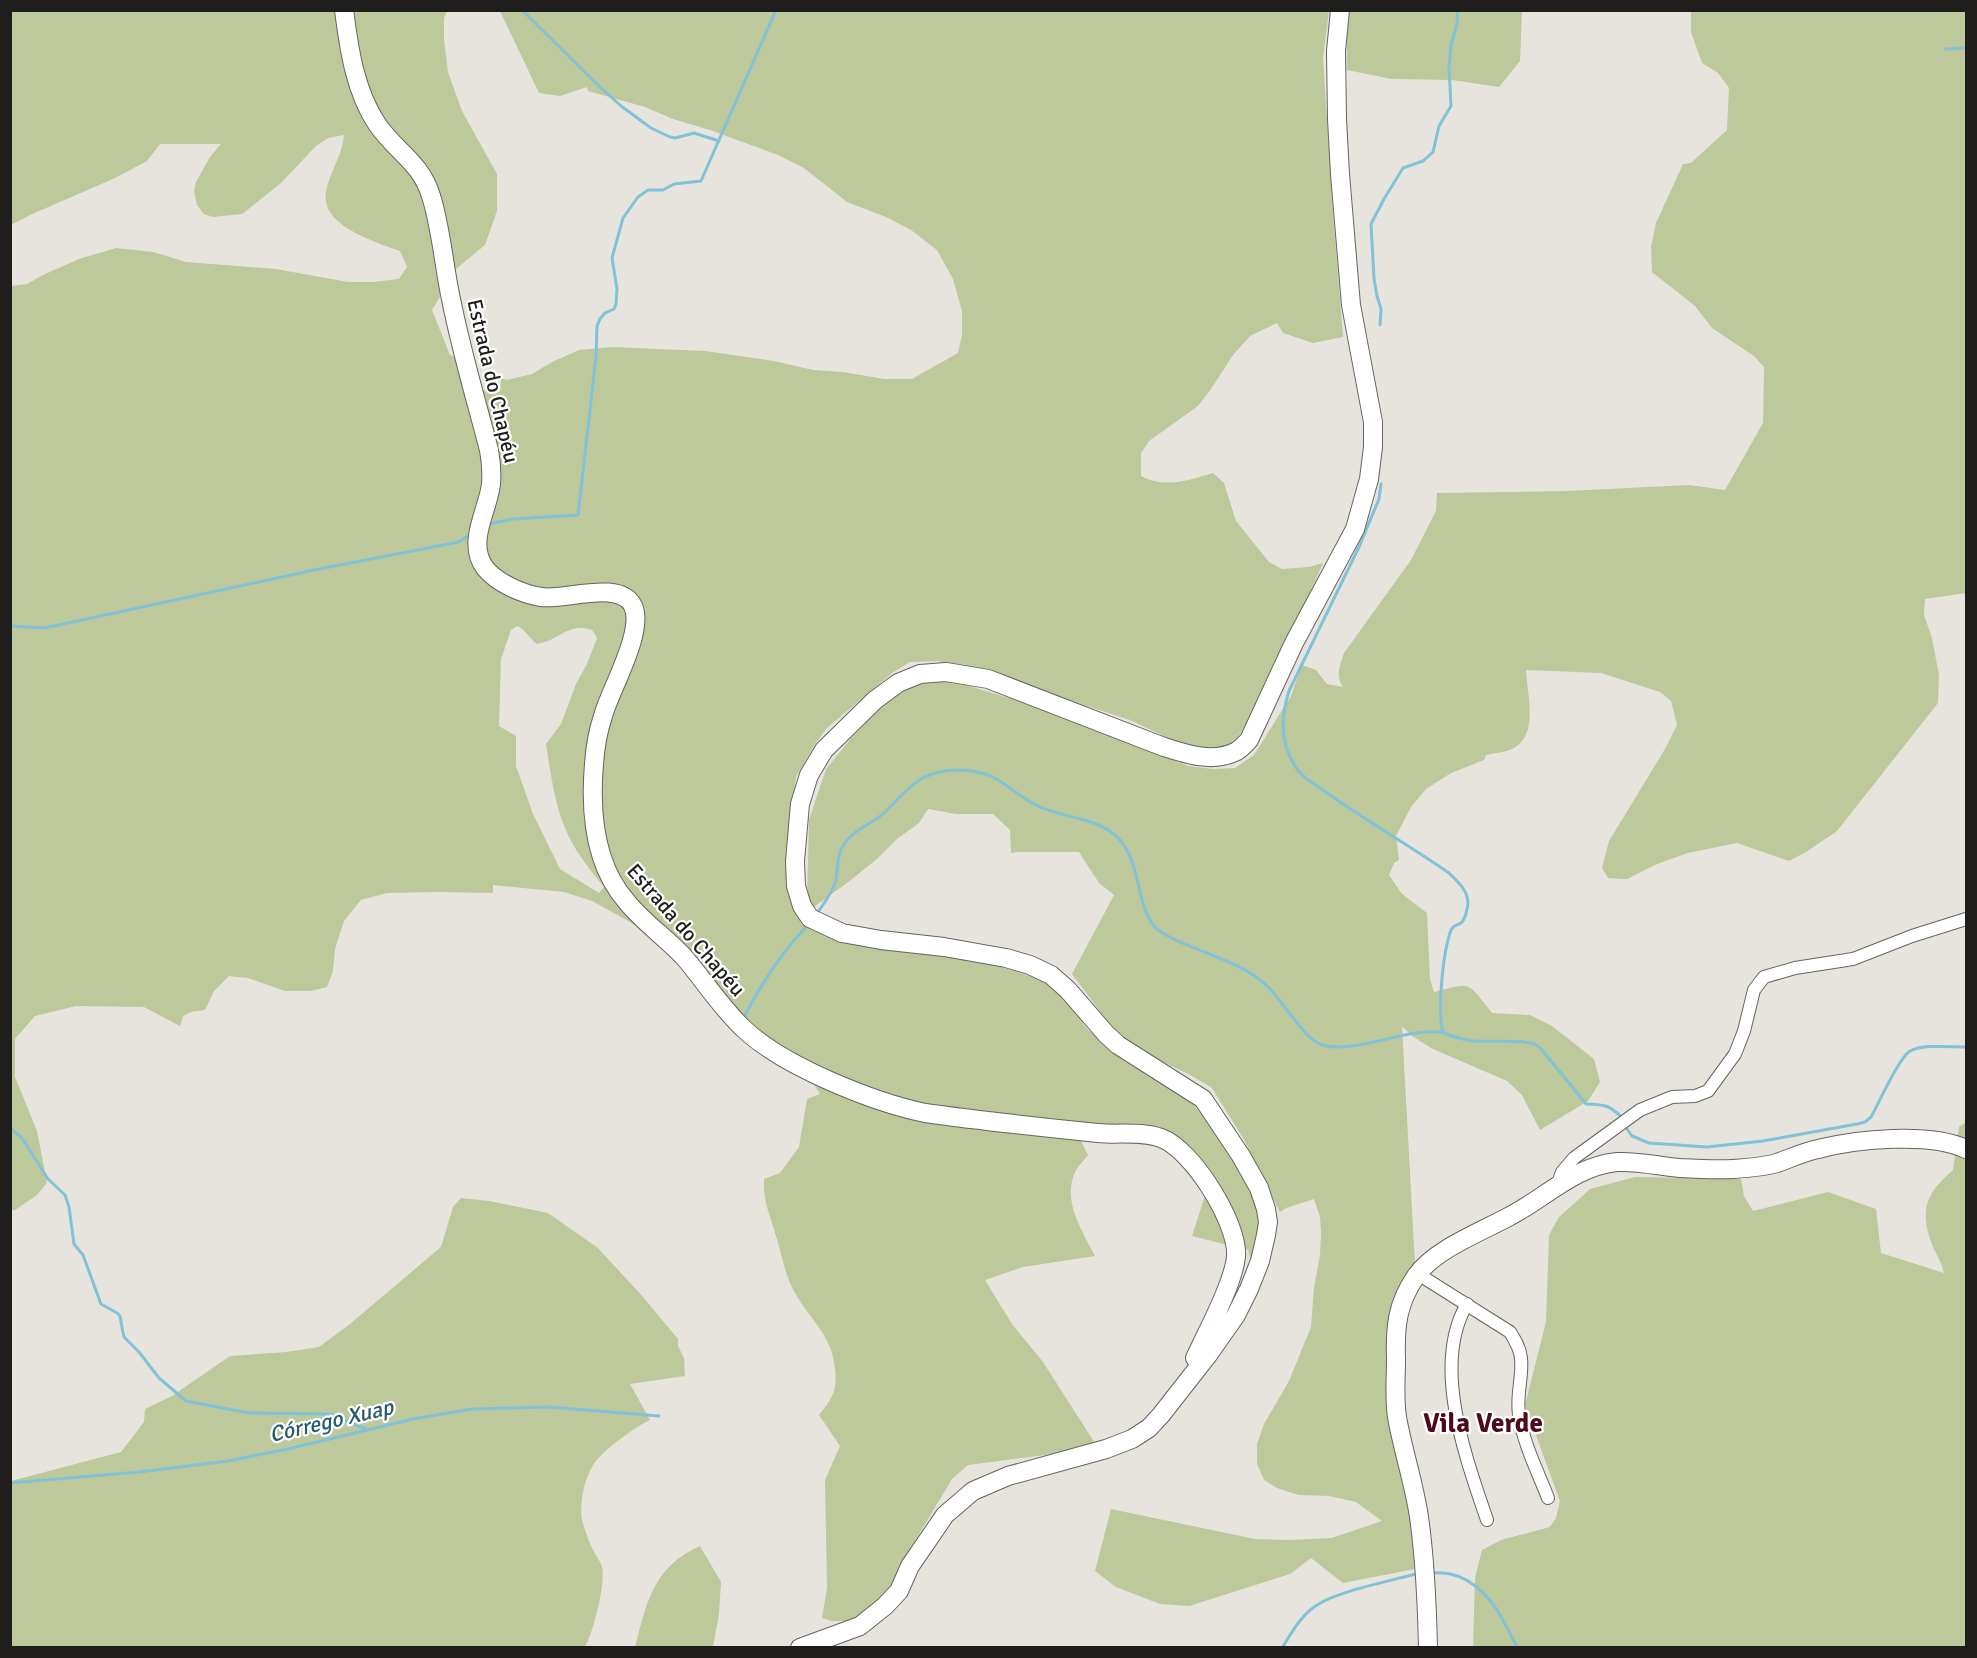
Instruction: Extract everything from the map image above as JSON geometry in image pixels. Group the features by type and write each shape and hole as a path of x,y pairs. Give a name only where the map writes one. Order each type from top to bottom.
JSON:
{"street":[{"name":"Estrada do Chapéu","path":"344,10 357,79 365,101 376,123 387,137 414,163 431,195 452,303 492,470 491,485 481,518 478,538 479,554 486,568 500,580 510,586 542,597 571,596 596,591 625,597 633,605 635,616 631,647 602,717 594,763 593,810 606,872 628,904 682,956 745,1030 774,1051 814,1073 903,1108 925,1113 1158,1137 1180,1149 1193,1163 1224,1213 1236,1246 1232,1276 1183,1385"},
{"path":"800,1647 860,1626 885,1606 898,1591 910,1566 945,1515 973,1491 1008,1476 1106,1449 1132,1439 1149,1428 1208,1355 1236,1315 1250,1289 1260,1261 1268,1221 1259,1188 1203,1099 1118,1045 1068,990 1051,975 1030,964 945,947 880,940 842,933 825,927 810,918 802,906 796,886 795,861 800,804 808,775 824,750 875,700 898,683 920,674 946,672 988,678 1164,747 1193,756 1219,757 1236,752 1249,740 1294,643 1355,529 1369,479 1372,447 1371,405 1360,362 1351,305 1339,152 1336,51 1340,10"},
{"path":"1557,1186 1562,1172 1574,1158 1640,1110 1672,1097 1695,1096 1708,1091 1735,1054 1744,1031 1754,990 1764,977 1795,968 1852,959 1912,936 1966,919"},
{"path":"1428,1647 1422,1537 1397,1415 1395,1327 1399,1309 1407,1291 1418,1274 1435,1258 1514,1214 1557,1186 1594,1167 1617,1162 1716,1170 1746,1168 1775,1163 1837,1144 1878,1140 1942,1141 1966,1149"},
{"path":"1418,1274 1510,1332 1518,1344 1521,1358 1519,1415 1548,1498"},
{"path":"1467,1304 1460,1316 1453,1344 1454,1403 1466,1458 1486,1520"}],"green space":[{"path":"11,11 447,11 444,18 444,40 448,72 462,111 497,174 497,211 485,245 456,269 432,310 450,355 467,362 465,388 500,392 501,378 507,380 532,374 579,350 612,347 705,351 774,361 813,370 884,379 912,379 958,353 962,335 962,311 953,279 937,250 911,230 886,217 847,202 804,168 778,155 645,107 588,91 587,87 560,96 539,93 500,11 1329,11 1323,58 1343,337 1313,343 1283,333 1277,323 1250,336 1233,355 1198,406 1149,441 1141,453 1141,476 1150,480 1177,482 1213,473 1224,483 1236,521 1269,562 1282,569 1309,567 1323,563 1287,645 1260,700 1240,734 1228,747 1206,750 1189,748 1130,720 982,672 938,661 910,662 892,673 827,728 796,777 786,857 801,924 837,939 922,950 994,965 1057,984 1086,1028 1121,1059 1191,1102 1227,1142 1265,1222 1255,1275 1248,1250 1192,1236 1208,1186 1171,1141 1078,1135 1088,1155 1076,1170 1072,1181 1072,1204 1079,1225 1095,1256 1023,1267 985,1280 1012,1324 1043,1362 1098,1448 968,1465 952,1479 903,1561 888,1594 853,1621 832,1621 822,1618 827,1588 825,1480 840,1446 819,1415 833,1393 835,1369 825,1337 801,1303 789,1280 767,1208 764,1187 764,1179 780,1173 799,1147 807,1099 820,1094 805,1070 785,1059 666,949 630,922 592,901 564,892 493,885 493,893 387,893 361,900 344,921 335,949 333,971 327,987 311,991 285,991 248,978 229,976 214,991 205,1010 183,1016 180,1026 144,1007 76,1006 35,1016 15,1039 15,1077 37,1131 47,1183 37,1195 15,1210 11,1210 11,286 27,284 79,259 116,248 153,252 186,262 276,269 348,282 399,279 407,267 400,251 352,231 340,223 326,204 326,192 344,135 328,138 316,146 280,184 242,214 213,217 204,214 197,205 194,191 196,182 210,157 221,144 160,144 147,161 113,179 11,225","holes":["517,626 537,644 576,628 592,630 597,638 561,724 546,744 560,815 576,850 604,887 599,893 560,869 533,814 516,766 516,736 499,726 501,659 511,630"]},
{"path":"1347,11 1522,11 1520,61 1499,87 1452,80 1392,79 1347,70"},
{"path":"1691,11 1966,11 1966,593 1925,599 1924,615 1932,638 1939,675 1938,703 1837,831 1806,852 1789,861 1737,843 1688,853 1657,864 1627,879 1608,878 1602,868 1609,841 1677,725 1671,701 1660,692 1601,673 1526,670 1530,711 1527,731 1523,739 1514,748 1486,755 1484,760 1451,773 1426,789 1411,807 1396,836 1399,860 1394,863 1389,875 1402,894 1427,913 1430,979 1434,992 1468,987 1478,995 1492,1013 1530,1015 1552,1026 1594,1059 1600,1082 1588,1101 1540,1130 1522,1095 1507,1081 1433,1049 1412,1036 1402,1026 1415,1265 1395,1321 1420,1568 1343,1583 1311,1558 1290,1574 1189,1606 1160,1604 1116,1587 1095,1571 1111,1509 1255,1539 1332,1538 1382,1521 1356,1502 1329,1496 1299,1495 1277,1488 1264,1480 1257,1464 1257,1444 1264,1424 1289,1381 1311,1327 1321,1233 1320,1217 1314,1199 1280,1212 1243,1138 1212,1088 1139,1050 1114,1030 1072,974 1114,895 1099,883 1079,852 1011,853 1010,830 993,814 956,814 928,809 919,823 897,839 877,859 811,909 807,903 809,820 826,769 853,736 891,698 914,680 949,680 1069,716 1188,766 1213,769 1235,768 1254,755 1291,696 1302,665 1316,670 1327,684 1343,687 1339,675 1344,653 1411,560 1436,511 1437,493 1567,491 1689,485 1725,490 1763,423 1764,367 1754,356 1712,328 1695,306 1652,272 1651,247 1656,223 1683,164 1691,163 1727,130 1729,88 1718,73 1702,63 1691,32"},
{"path":"1966,1122 1966,1647 1473,1648 1475,1578 1482,1550 1501,1540 1550,1527 1556,1518 1560,1501 1525,1405 1546,1322 1549,1235 1559,1217 1590,1189 1635,1177 1741,1179 1744,1196 1753,1211 1828,1192 1876,1209 1881,1253 1944,1273 1926,1223 1927,1204 1936,1187 1953,1170 1959,1127"},
{"path":"461,1198 489,1201 548,1213 598,1248 678,1339 678,1346 684,1358 685,1376 630,1384 650,1420 606,1451 595,1462 588,1476 582,1501 583,1524 603,1574 598,1608 585,1647 11,1647 11,1481 121,1452 144,1422 145,1409 172,1396 230,1356 319,1347 350,1324 441,1247 453,1207"},
{"path":"700,1546 721,1582 719,1614 713,1647 635,1647 648,1601 662,1575 672,1564"}],"waterway":[{"path":"522,10 600,87 651,128 675,138 694,133 719,141"},
{"path":"488,524 513,519 578,515 596,357 597,326 605,313 614,309 616,304 617,289 612,258 623,218 638,197 648,190 663,190 674,184 701,181 776,10"},
{"path":"1380,325 1381,309 1374,279 1371,224 1403,168 1423,161 1433,152 1439,126 1451,106 1449,67 1458,10"},
{"path":"1945,49 1966,48"},
{"path":"1381,484 1379,499 1359,547 1289,691 1284,710 1284,739 1290,757 1305,778 1449,873 1464,890 1468,899 1466,913 1462,922 1451,930 1443,966 1441,996 1443,1032"},
{"path":"10,626 44,628 54,626 319,569 459,542 472,533"},
{"path":"818,912 835,884 839,857 848,839 884,813 916,782 944,771 962,770 989,775 1046,810 1091,822 1111,832 1127,850 1145,911 1157,929 1170,938 1226,961 1255,976 1271,990 1306,1033 1320,1044 1330,1047 1355,1046 1405,1035 1434,1032 1471,1041 1533,1043 1542,1050 1586,1104 1606,1106 1623,1118"},
{"path":"743,1019 772,969 809,924"},
{"path":"1627,1129 1632,1136 1649,1143 1707,1147 1763,1141 1857,1124 1871,1117 1894,1072 1910,1051 1929,1047 1966,1047"},
{"path":"10,1128 22,1138 48,1179 65,1195 74,1244 83,1255 101,1304 120,1316 124,1337 159,1378 186,1401 249,1413 330,1414 366,1429"},
{"name":"Córrego Xuap","path":"10,1483 139,1472 228,1461 413,1419 472,1409 549,1407 659,1416"},
{"name":"Córrego Xuap","path":"1433,1573 1456,1576 1476,1586 1492,1603 1518,1648"},
{"name":"Córrego Xuap","path":"1282,1648 1293,1630 1311,1609 1326,1600 1416,1574"}],"district":[{"name":"Vila Verde","path":"1483,1423"}]}
